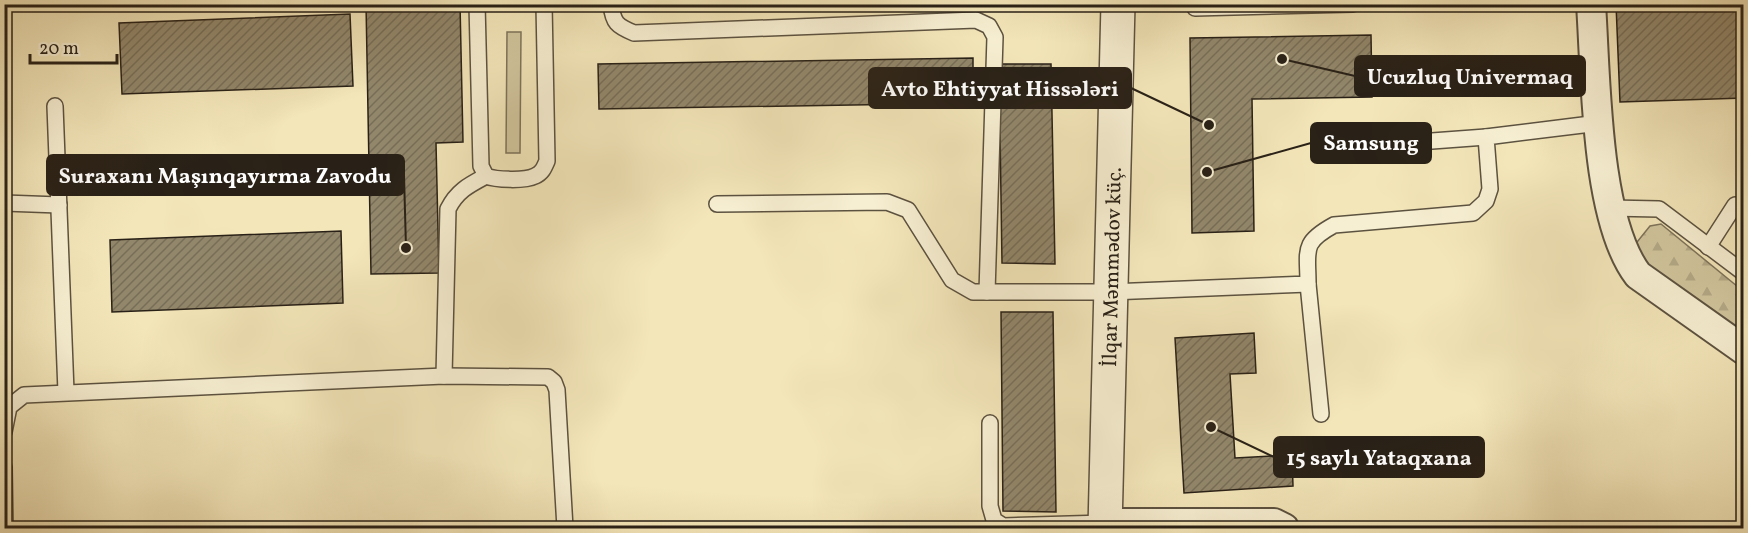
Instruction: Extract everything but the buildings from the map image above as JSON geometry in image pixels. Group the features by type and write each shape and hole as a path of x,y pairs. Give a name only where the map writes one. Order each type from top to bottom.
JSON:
{"street":[{"name":"İlqar Məmmədov küç.","path":"1105,525 1118,4"},
{"path":"1592,4 1599,123 1610,208 1627,262 1638,275 1743,350"},
{"path":"1105,525 1274,523 1284,528"}],"lane":[{"path":"477,4 481,166 486,176 494,179 533,177 542,171 547,161 543,4"},
{"path":"611,4 613,18 620,28 634,33 976,20 989,26 995,37 987,292"},
{"path":"1195,8 1353,4"},
{"path":"55,106 66,392"},
{"path":"1432,141 1486,137 1599,123"},
{"path":"1321,414 1308,284 1308,247 1317,234 1334,225 1473,213 1486,201 1490,189 1486,137"},
{"path":"444,376 448,209 454,197 463,189 486,176"},
{"path":"717,204 887,202 908,210 952,279 973,292 1110,292 1308,284"},
{"path":"4,203 59,205"},
{"path":"1708,247 1735,205"},
{"path":"1610,208 1659,209 1743,273"},
{"path":"4,432 9,407 24,395 444,376 548,377 554,382 557,390 565,528"},
{"path":"990,423 990,506 994,520 1003,526 1105,525"},
{"path":"4,467 5,528"}],"green space":[{"path":"507,32 521,32 520,153 506,153"},
{"path":"1661,224 1743,291 1743,337 1645,265 1633,247 1650,226"}],"place":[{"name":"Ucuzluq Univermaq","path":"1282,59"},
{"name":"Avto Ehtiyyat Hissələri","path":"1209,125"},
{"name":"Samsung","path":"1207,172"},
{"name":"Suraxanı Maşınqayırma Zavodu","path":"406,248"},
{"name":"15 saylı Yataqxana","path":"1211,427"}]}
